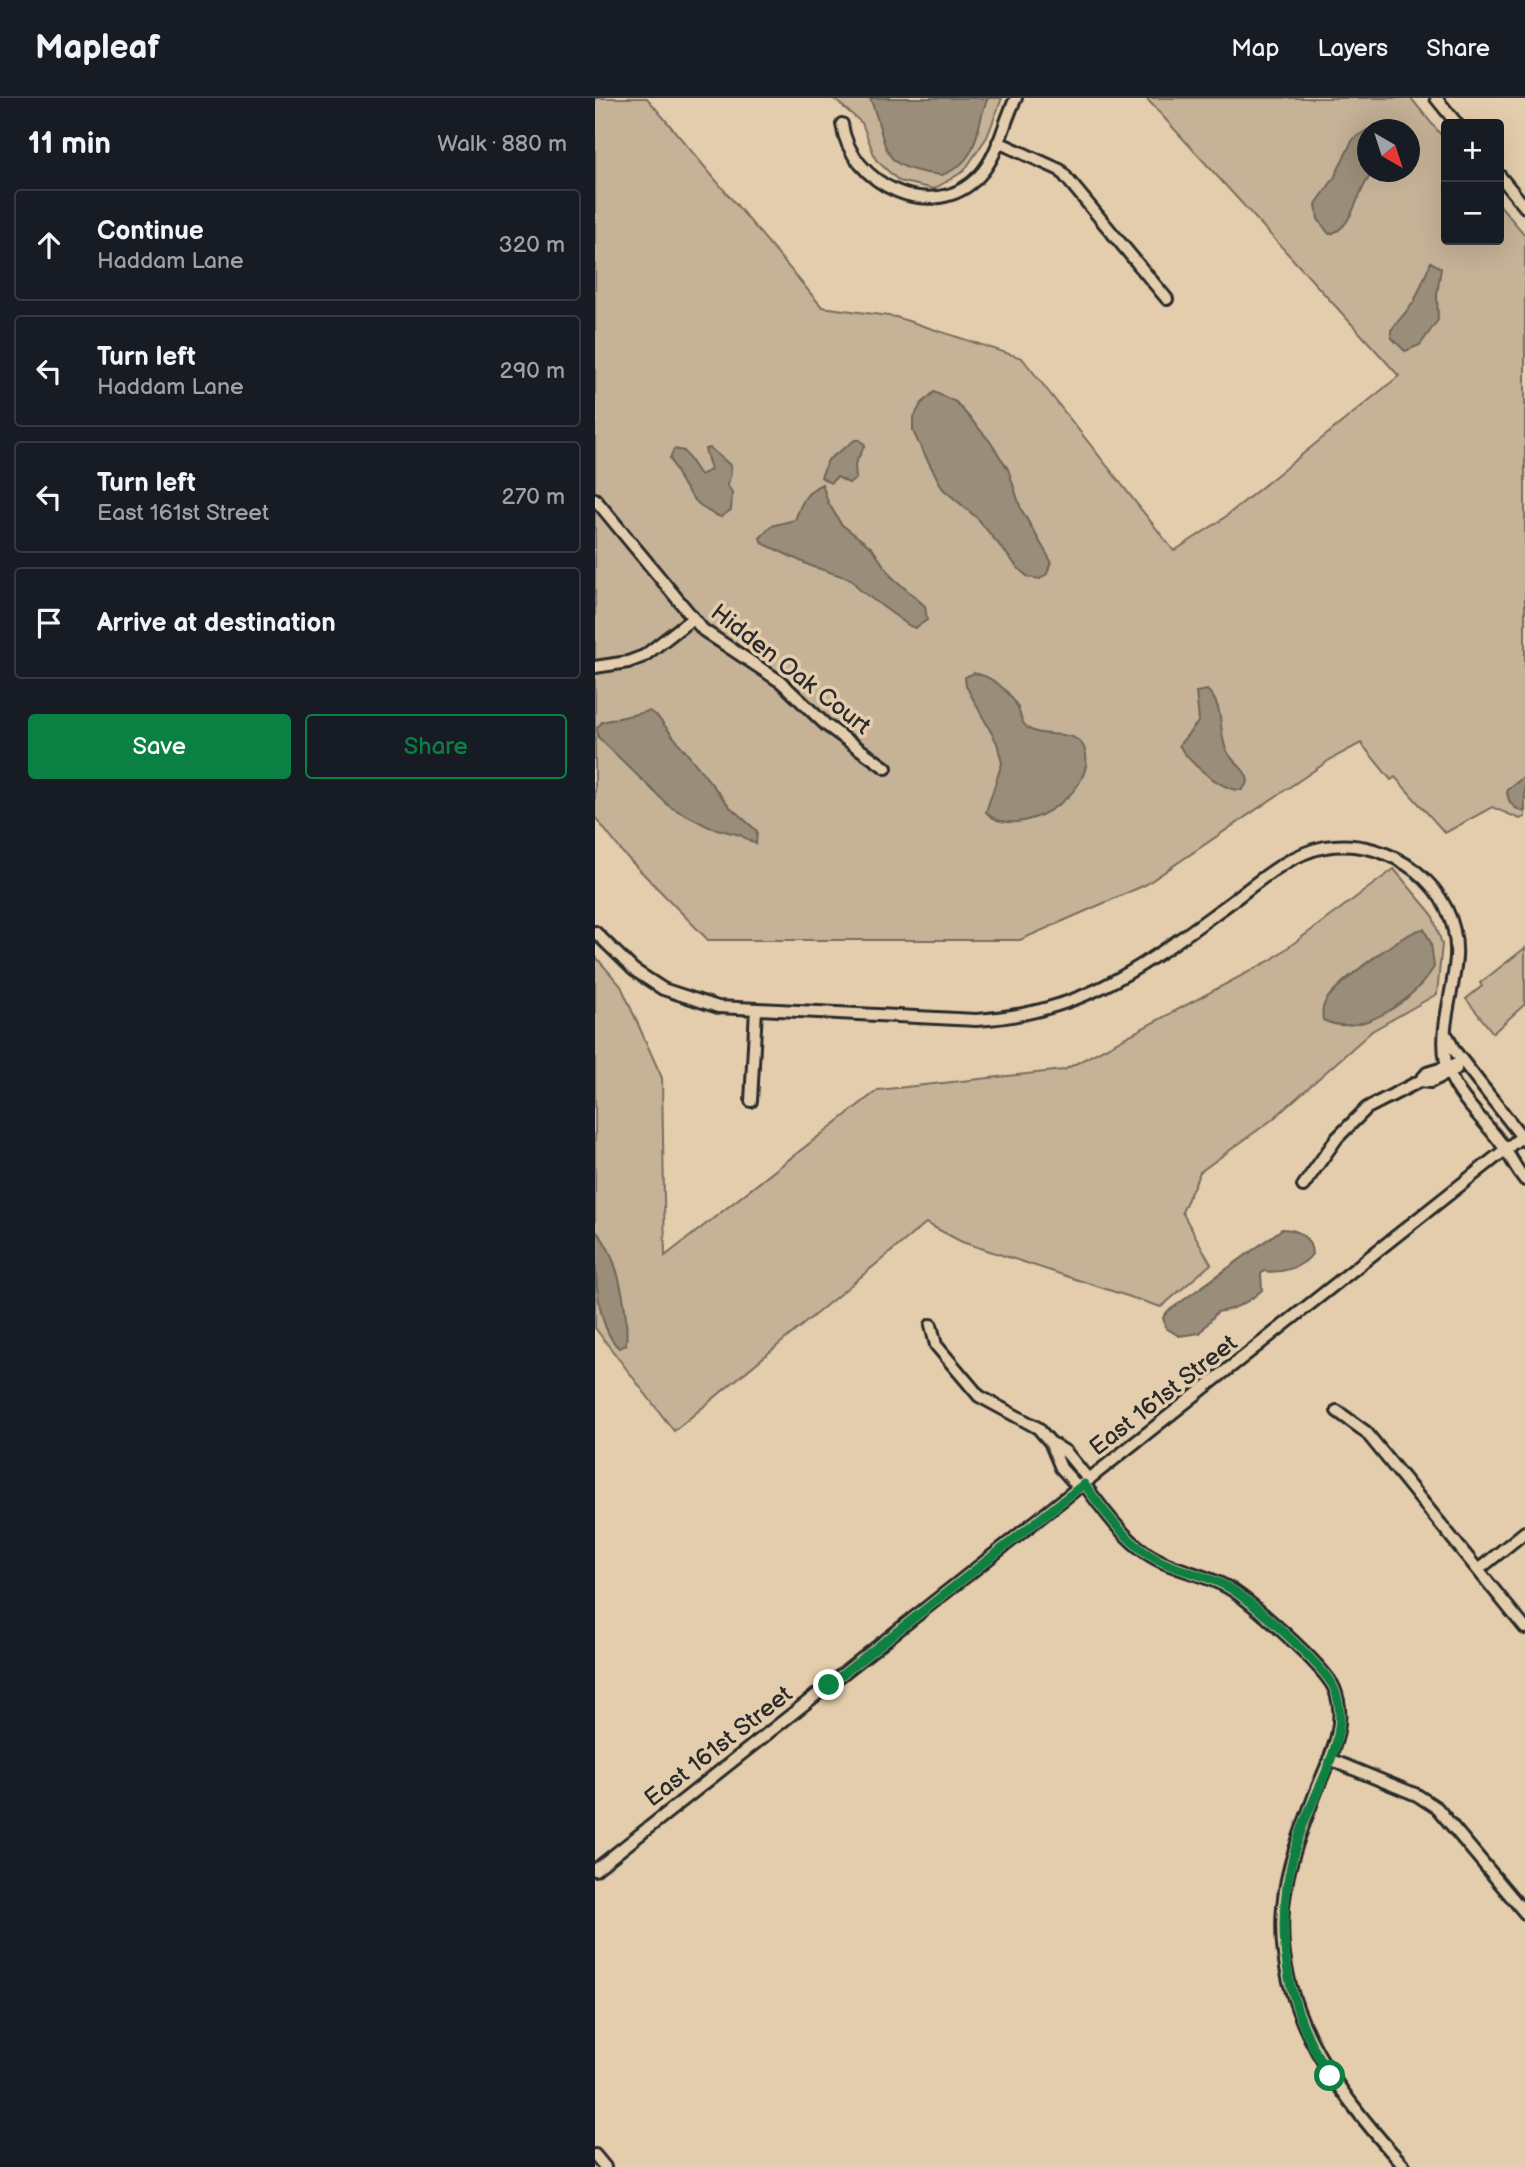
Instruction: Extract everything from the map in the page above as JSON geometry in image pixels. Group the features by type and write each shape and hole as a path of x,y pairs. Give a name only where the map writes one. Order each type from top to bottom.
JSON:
{"street":[{"path":"842,124 848,146 872,175 893,191 917,198 940,197 966,186 986,166 1016,98"},
{"path":"1436,98 1453,119"},
{"path":"998,142 1060,170 1167,299"},
{"path":"1504,181 1525,207"},
{"name":"Hidden Oak Court","path":"595,499 692,618 722,645 781,682 826,725 886,768"},
{"path":"595,667 637,659 692,618"},
{"path":"595,932 634,970 663,989 718,1007 976,1020 1011,1018 1056,1009 1108,986 1142,967 1295,857 1341,844 1389,853 1429,882 1449,917 1456,956 1447,1034 1448,1069 1465,1098 1525,1180"},
{"path":"751,1101 756,1009"},
{"path":"1447,1034 1463,1062 1524,1137"},
{"path":"1303,1186 1337,1138 1358,1115 1384,1097 1420,1081 1430,1082 1463,1062"},
{"name":"East 161st Street","path":"595,1870 1524,1137"},
{"path":"930,1325 936,1345 979,1396 1026,1419 1050,1442 1066,1452 1084,1484 1124,1533 1142,1550 1165,1564 1230,1588 1318,1665 1334,1688 1340,1706 1339,1733 1302,1829 1285,1888 1285,1966 1299,2016 1320,2060 1405,2167"},
{"path":"1337,1411 1366,1432 1525,1628"},
{"path":"1478,1570 1525,1532"},
{"path":"1329,1759 1417,1795 1437,1808 1525,1913"},
{"path":"595,2155 605,2167"}],"shaded area":[{"path":"595,98 647,98 822,307 896,317 1022,358 1174,551 1220,521 1399,376 1146,98 1411,98 1441,135 1441,245 1504,245 1504,210 1525,235 1525,817 1520,819 1492,807 1445,833 1395,777 1391,780 1361,743 1331,759 1145,885 1020,940 708,940 623,853 595,817"},
{"path":"833,98 1002,98 987,137 964,171 934,189 899,181 876,160 862,123"},
{"path":"870,98 988,98 971,151 965,161 942,175 920,172 895,161 884,143"},
{"path":"1357,136 1357,182 1366,182 1344,226 1329,234 1318,219 1316,204 1334,178 1353,139"},
{"path":"1431,262 1441,268 1437,294 1438,320 1420,345 1405,351 1391,337 1391,330 1414,302"},
{"path":"934,392 956,402 989,440 1008,469 1021,509 1051,561 1047,574 1040,579 1028,577 1019,569 977,518 943,489 913,431 913,419 921,404"},
{"path":"855,440 860,440 865,445 855,464 856,479 849,483 837,477 830,483 821,477 828,460"},
{"path":"710,448 730,465 731,474 727,485 732,492 731,510 721,517 703,508 689,494 670,458 674,449 684,451 700,475 711,470 705,449"},
{"path":"822,484 828,502 841,524 872,548 891,576 925,606 927,620 915,628 908,625 860,590 851,579 811,566 762,543 760,538 771,526 795,520 808,495"},
{"path":"974,673 992,680 1008,693 1030,730 1066,735 1081,742 1085,750 1086,767 1079,783 1067,798 1051,810 1015,822 999,820 986,812 1002,763 997,743 966,686 965,677"},
{"path":"1207,690 1213,696 1219,711 1226,749 1247,777 1248,782 1242,790 1225,786 1207,775 1179,745 1199,721 1196,692"},
{"path":"649,711 657,716 730,807 757,831 756,844 740,835 709,827 670,807 598,737 597,728 602,722"},
{"path":"1525,776 1525,812 1512,804 1507,790"},
{"path":"1394,869 1432,914 1442,944 1437,994 1372,1031 1273,1119 1200,1172 1182,1212 1211,1264 1161,1307 962,1242 926,1223 674,1431 595,1328 595,956 621,986 662,1078 665,1256 878,1090 1064,1070 1271,960"},
{"path":"1424,929 1431,943 1434,967 1414,992 1385,1013 1370,1020 1338,1025 1323,1020 1325,1002 1344,981 1388,947"},
{"path":"1525,948 1525,1004 1493,1033 1466,999 1482,986 1480,983"},
{"path":"1282,1229 1303,1235 1311,1248 1312,1254 1308,1259 1290,1269 1264,1271 1261,1274 1262,1290 1241,1305 1217,1312 1200,1333 1179,1336 1166,1328 1163,1318 1167,1312"},
{"path":"595,1230 610,1253 624,1300 626,1345 619,1348 605,1326 601,1311 596,1278"}],"route":[{"path":"829,1685 1084,1484 1131,1542 1142,1550 1165,1564 1230,1588 1318,1665 1334,1688 1340,1706 1339,1733 1291,1861 1285,1888 1283,1918 1283,1947 1290,1990 1307,2036 1330,2076"}]}
